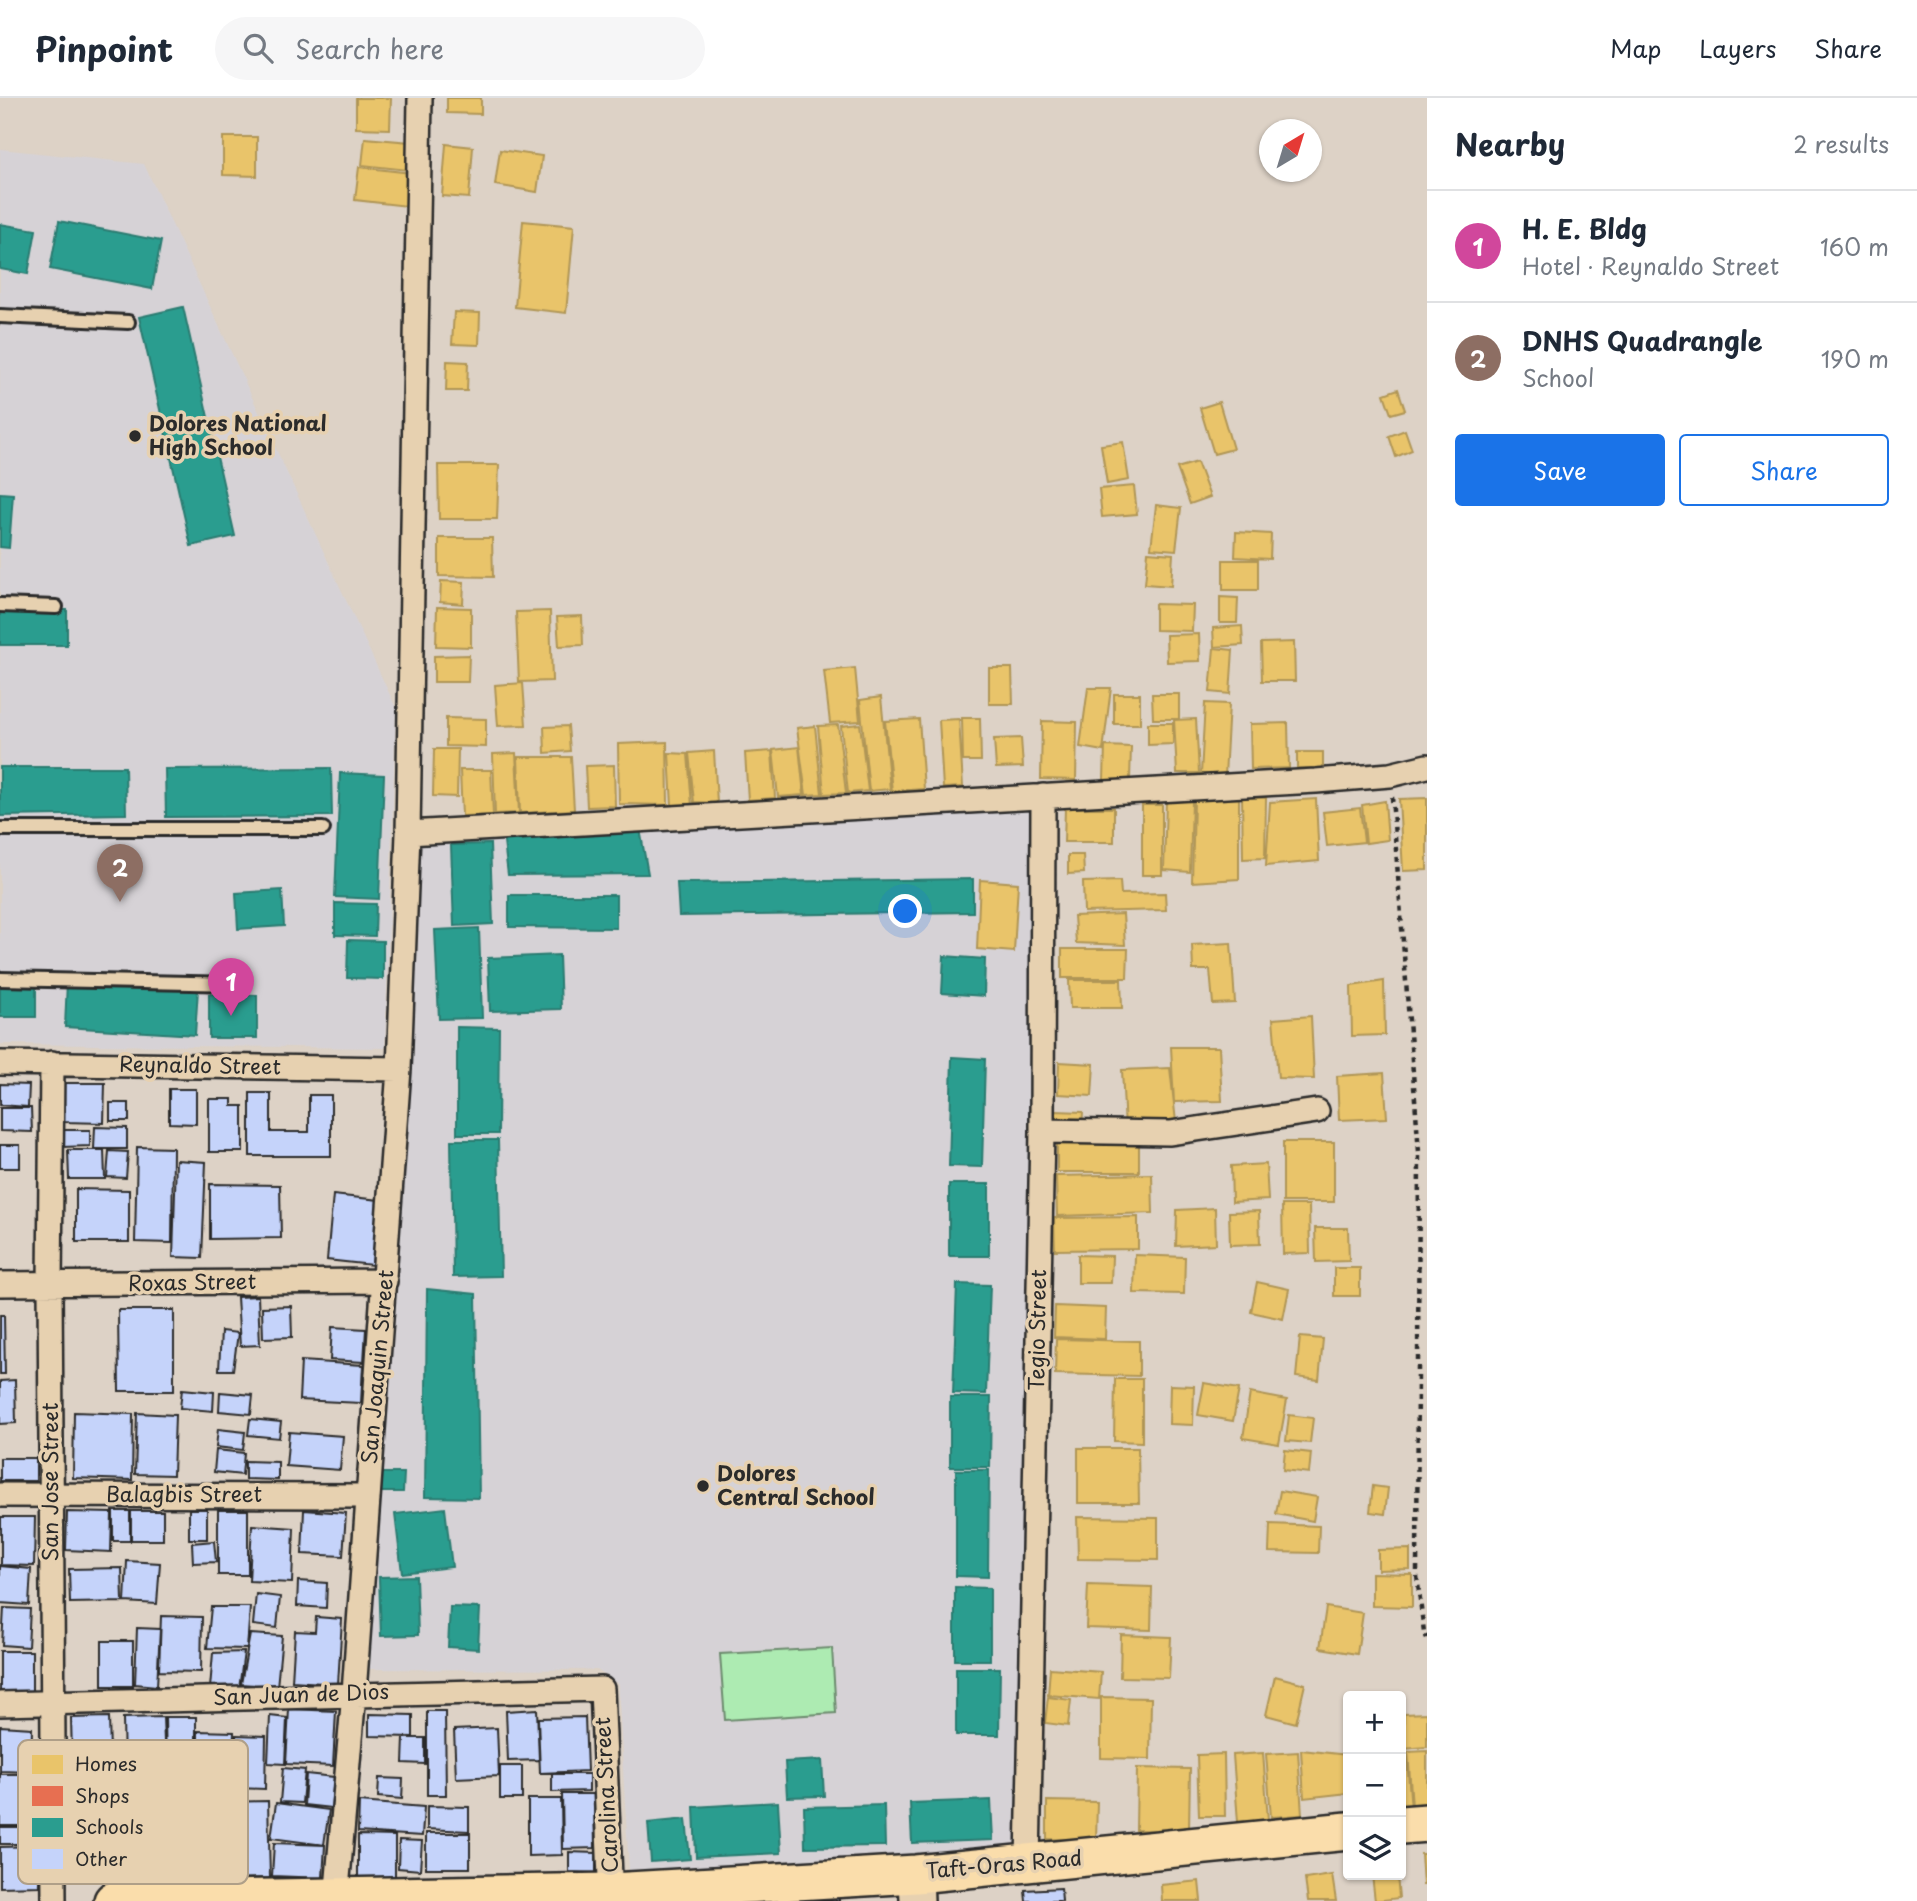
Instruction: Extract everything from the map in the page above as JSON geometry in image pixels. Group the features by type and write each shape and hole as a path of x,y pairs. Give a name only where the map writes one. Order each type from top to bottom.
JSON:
{"main road":[{"path":"1406,1825 1427,1823"},
{"name":"Taft-Oras Road","path":"113,1901 611,1897 917,1887 1028,1864 1343,1832"}],"street":[{"name":"San Joaquin Street","path":"336,1898 354,1693 399,1069 408,833 420,98"},
{"path":"408,833 1391,775 1427,766"},
{"name":"Tegio Street","path":"1028,1864 1042,1131 1043,796"},
{"name":"Reynaldo Street","path":"0,1063 399,1069"},
{"name":"San Jose Street","path":"51,1063 53,1740"},
{"path":"1042,1131 1170,1133 1317,1111"},
{"name":"Roxas Street","path":"0,1284 385,1281"},
{"name":"Balagbis Street","path":"0,1495 368,1496"},
{"name":"San Juan de Dios","path":"0,1704 354,1693 602,1689"},
{"name":"Carolina Street","path":"602,1689 611,1897"}],"lane":[{"path":"0,316 128,322"},
{"path":"0,605 56,607"},
{"path":"0,828 323,829"},
{"path":"0,979 238,984"}],"path":[{"path":"1391,775 1419,1152 1417,1576 1427,1639"}],"shaded area":[{"name":"Dolores National High School","path":"0,149 144,164 396,708 385,1048 0,1044"},
{"name":"Dolores Central School","path":"1038,800 1020,1850 629,1870 618,1684 597,1670 365,1669 416,840"}],"green space":[{"path":"832,1648 836,1713 725,1720 720,1654"}],"building: Homes":[{"path":"356,98 391,98 390,129 356,128"},
{"path":"447,98 481,98 481,114 447,113"},
{"path":"223,137 257,137 257,176 223,175"},
{"path":"365,138 410,142 408,170 362,165"},
{"path":"446,144 473,147 469,198 442,196"},
{"path":"500,150 542,156 537,192 495,185"},
{"path":"359,167 411,173 407,206 355,200"},
{"path":"523,221 574,226 566,313 515,307"},
{"path":"454,312 480,313 479,345 452,344"},
{"path":"447,361 468,362 467,391 446,391"},
{"path":"1398,389 1405,410 1391,414 1384,394"},
{"path":"1219,402 1233,449 1214,454 1200,408"},
{"path":"1405,430 1412,450 1396,457 1389,436"},
{"path":"1123,442 1129,480 1107,484 1101,445"},
{"path":"1197,462 1210,497 1190,504 1177,468"},
{"path":"438,465 499,465 497,519 439,519"},
{"path":"1134,486 1137,514 1102,517 1099,489"},
{"path":"1156,505 1181,508 1176,550 1151,548"},
{"path":"1236,532 1271,534 1270,559 1235,557"},
{"path":"439,538 492,538 493,577 439,576"},
{"path":"1148,552 1173,554 1171,586 1145,584"},
{"path":"1223,560 1258,560 1258,590 1223,590"},
{"path":"441,581 464,582 463,604 440,602"},
{"path":"1220,597 1238,598 1237,623 1220,623"},
{"path":"1155,604 1193,605 1192,631 1155,630"},
{"path":"437,607 471,608 471,647 436,646"},
{"path":"550,611 552,681 519,682 516,612"},
{"path":"582,616 583,645 559,646 557,617"},
{"path":"1242,626 1243,645 1214,647 1213,628"},
{"path":"1199,634 1200,661 1167,662 1166,635"},
{"path":"1294,642 1295,681 1262,681 1261,643"},
{"path":"1214,648 1233,650 1230,694 1210,692"},
{"path":"469,655 468,682 434,682 434,656"},
{"path":"855,668 860,721 830,723 824,671"},
{"path":"989,668 1012,668 1013,704 989,704"},
{"path":"523,683 526,725 498,726 495,685"},
{"path":"1088,688 1111,688 1103,751 1080,747"},
{"path":"1114,694 1140,694 1140,724 1114,724"},
{"path":"1152,694 1179,694 1179,719 1153,719"},
{"path":"881,697 890,789 869,791 860,700"},
{"path":"1205,703 1229,704 1225,776 1201,774"},
{"path":"446,718 486,719 486,747 446,746"},
{"path":"962,718 980,718 981,761 963,761"},
{"path":"919,719 924,789 892,791 885,721"},
{"path":"959,719 963,787 943,788 939,720"},
{"path":"1196,719 1199,773 1177,773 1174,720"},
{"path":"1042,721 1077,722 1076,780 1041,779"},
{"path":"1148,723 1173,723 1173,744 1148,745"},
{"path":"1288,723 1289,768 1251,769 1250,724"},
{"path":"860,724 868,791 848,793 841,726"},
{"path":"838,725 846,793 824,794 818,726"},
{"path":"568,726 570,751 545,753 544,727"},
{"path":"815,726 822,794 806,795 797,728"},
{"path":"1021,738 1023,767 996,768 994,739"},
{"path":"667,742 668,805 619,804 618,744"},
{"path":"1105,746 1131,747 1130,780 1104,780"},
{"path":"799,747 804,795 778,797 773,750"},
{"path":"434,749 458,749 457,797 433,796"},
{"path":"714,751 717,803 694,802 689,753"},
{"path":"772,751 775,798 748,800 745,753"},
{"path":"1297,752 1323,752 1323,768 1297,768"},
{"path":"516,753 519,813 495,814 493,754"},
{"path":"669,753 688,754 692,806 672,806"},
{"path":"518,757 571,757 574,810 520,813"},
{"path":"614,765 615,806 587,807 585,766"},
{"path":"460,770 491,770 493,815 462,816"},
{"path":"1242,797 1266,798 1265,858 1243,859"},
{"path":"1239,798 1239,879 1192,882 1194,800"},
{"path":"1427,798 1427,870 1403,871 1399,799"},
{"path":"1316,799 1319,861 1266,866 1270,802"},
{"path":"1166,800 1192,800 1190,872 1164,870"},
{"path":"1385,801 1388,840 1366,843 1362,805"},
{"path":"1142,805 1162,805 1162,875 1142,875"},
{"path":"1065,808 1114,808 1114,842 1064,842"},
{"path":"1360,808 1364,842 1327,846 1323,812"},
{"path":"1068,855 1083,855 1084,873 1068,874"},
{"path":"980,880 1018,883 1014,952 977,949"},
{"path":"1120,881 1121,894 1165,893 1166,910 1084,912 1083,882"},
{"path":"1123,914 1125,945 1076,943 1074,916"},
{"path":"1231,943 1235,1003 1213,1004 1210,970 1193,970 1192,945"},
{"path":"1062,949 1128,949 1127,978 1062,978"},
{"path":"1069,980 1121,980 1122,1008 1070,1008"},
{"path":"1384,981 1385,1035 1352,1036 1351,986"},
{"path":"1311,1016 1314,1079 1278,1078 1273,1019"},
{"path":"1171,1047 1219,1047 1222,1101 1174,1102"},
{"path":"1059,1062 1094,1064 1092,1096 1058,1094"},
{"path":"1170,1068 1176,1122 1125,1129 1122,1070"},
{"path":"1384,1073 1387,1118 1339,1120 1337,1076"},
{"path":"1055,1111 1083,1112 1082,1128 1055,1127"},
{"path":"1057,1141 1139,1141 1139,1172 1057,1172"},
{"path":"1283,1142 1334,1142 1334,1202 1283,1202"},
{"path":"1266,1164 1268,1200 1232,1202 1231,1166"},
{"path":"1152,1174 1153,1213 1057,1216 1056,1176"},
{"path":"1282,1205 1309,1205 1310,1253 1283,1254"},
{"path":"1215,1208 1216,1244 1176,1246 1177,1210"},
{"path":"1259,1211 1260,1244 1230,1245 1229,1212"},
{"path":"1138,1217 1138,1249 1055,1250 1054,1218"},
{"path":"1315,1228 1348,1228 1349,1261 1316,1262"},
{"path":"1078,1255 1112,1256 1111,1283 1078,1283"},
{"path":"1135,1255 1185,1257 1184,1294 1134,1293"},
{"path":"1334,1268 1360,1268 1360,1296 1334,1296"},
{"path":"1257,1282 1289,1289 1283,1319 1251,1312"},
{"path":"1055,1306 1106,1308 1105,1339 1054,1337"},
{"path":"1300,1337 1323,1339 1319,1380 1296,1377"},
{"path":"1056,1339 1139,1341 1139,1376 1055,1374"},
{"path":"1115,1379 1142,1379 1142,1442 1114,1441"},
{"path":"1204,1383 1239,1389 1233,1421 1198,1415"},
{"path":"1170,1385 1194,1386 1193,1425 1169,1424"},
{"path":"1250,1393 1287,1400 1279,1444 1243,1438"},
{"path":"1289,1415 1313,1418 1310,1443 1286,1441"},
{"path":"1078,1448 1138,1448 1139,1503 1078,1503"},
{"path":"1285,1450 1311,1453 1309,1473 1283,1470"},
{"path":"1373,1486 1388,1488 1385,1514 1370,1512"},
{"path":"1280,1491 1317,1497 1313,1521 1276,1514"},
{"path":"1077,1517 1158,1518 1158,1560 1078,1559"},
{"path":"1270,1524 1319,1526 1318,1553 1269,1552"},
{"path":"1410,1549 1410,1569 1378,1570 1378,1550"},
{"path":"1372,1573 1412,1574 1412,1607 1372,1606"},
{"path":"1088,1585 1152,1587 1151,1630 1086,1628"},
{"path":"1326,1607 1363,1613 1357,1654 1320,1648"},
{"path":"1121,1635 1171,1637 1169,1678 1120,1677"},
{"path":"1050,1668 1101,1672 1099,1699 1048,1695"},
{"path":"1275,1676 1305,1684 1296,1723 1266,1715"},
{"path":"1048,1697 1071,1700 1068,1726 1045,1723"},
{"path":"1101,1697 1151,1698 1150,1759 1101,1758"},
{"path":"1427,1713 1427,1747 1406,1749 1406,1714"},
{"path":"1301,1750 1343,1754 1343,1794 1304,1798"},
{"path":"1427,1751 1427,1804 1412,1806 1408,1752"},
{"path":"1298,1752 1302,1815 1271,1817 1266,1754"},
{"path":"1263,1753 1268,1820 1238,1822 1233,1755"},
{"path":"1224,1754 1225,1816 1199,1816 1197,1755"},
{"path":"1406,1758 1411,1810 1406,1810"},
{"path":"1137,1768 1190,1769 1189,1831 1136,1830"},
{"path":"1047,1801 1097,1802 1096,1840 1047,1839"},
{"path":"1421,1854 1427,1854 1427,1885 1423,1885"},
{"path":"1332,1875 1336,1901 1308,1901 1305,1879"},
{"path":"1373,1880 1397,1880 1399,1898 1375,1901"},
{"path":"1199,1881 1201,1901 1162,1901 1161,1885"}],"building: Schools":[{"path":"59,221 161,241 152,289 50,269"},
{"path":"0,224 36,230 28,274 0,269"},
{"path":"183,307 235,536 191,546 139,317"},
{"path":"0,493 13,494 9,548 0,547"},
{"path":"0,610 67,610 67,645 0,645"},
{"path":"0,767 125,767 126,814 0,816"},
{"path":"331,768 332,816 166,817 165,769"},
{"path":"340,773 384,775 379,899 335,897"},
{"path":"640,829 648,874 508,875 503,834"},
{"path":"490,844 493,924 454,926 451,845"},
{"path":"973,879 973,912 679,916 677,883"},
{"path":"282,890 284,926 238,929 236,893"},
{"path":"509,895 616,895 616,928 509,927"},
{"path":"335,903 376,904 375,936 335,935"},
{"path":"479,928 482,1018 439,1019 435,930"},
{"path":"348,940 383,941 383,979 347,978"},
{"path":"559,955 561,1009 490,1011 488,958"},
{"path":"944,956 985,959 984,996 942,993"},
{"path":"67,981 198,989 195,1035 65,1027"},
{"path":"0,982 36,983 36,1017 0,1017"},
{"path":"209,994 257,995 257,1038 209,1038"},
{"path":"457,1027 499,1028 498,1134 457,1134"},
{"path":"952,1057 985,1059 982,1167 949,1166"},
{"path":"451,1140 498,1140 501,1276 453,1277"},
{"path":"949,1184 989,1184 989,1256 949,1256"},
{"path":"957,1284 990,1285 986,1394 953,1393"},
{"path":"427,1289 476,1294 479,1498 425,1497"},
{"path":"950,1397 991,1397 990,1467 950,1467"},
{"path":"956,1470 989,1470 988,1577 956,1576"},
{"path":"381,1473 404,1473 403,1492 381,1492"},
{"path":"445,1508 452,1567 402,1573 395,1514"},
{"path":"416,1576 418,1635 381,1636 379,1577"},
{"path":"955,1587 990,1588 990,1660 955,1660"},
{"path":"450,1607 480,1608 478,1649 448,1647"},
{"path":"956,1668 1000,1668 999,1735 956,1735"},
{"path":"822,1760 824,1796 787,1797 785,1762"},
{"path":"991,1800 993,1840 912,1843 910,1803"},
{"path":"778,1802 781,1853 696,1857 694,1807"},
{"path":"884,1805 885,1846 805,1847 804,1807"},
{"path":"686,1819 690,1859 651,1862 648,1823"}],"building: Other":[{"path":"64,1083 105,1083 104,1123 64,1122"},
{"path":"0,1084 29,1085 28,1107 0,1105"},
{"path":"169,1089 196,1089 196,1124 169,1123"},
{"path":"250,1093 271,1093 271,1132 309,1132 309,1095 331,1095 331,1156 250,1156"},
{"path":"209,1099 232,1099 232,1106 243,1106 243,1152 209,1152"},
{"path":"110,1103 129,1103 129,1121 110,1121"},
{"path":"0,1108 31,1108 32,1132 0,1131"},
{"path":"95,1127 127,1128 127,1149 94,1149"},
{"path":"62,1130 90,1130 90,1146 62,1147"},
{"path":"0,1145 20,1145 20,1168 0,1168"},
{"path":"137,1147 173,1148 172,1243 135,1242"},
{"path":"68,1150 104,1150 105,1179 69,1179"},
{"path":"109,1151 128,1152 126,1178 107,1177"},
{"path":"176,1160 206,1162 202,1258 173,1257"},
{"path":"210,1184 280,1185 281,1238 210,1239"},
{"path":"76,1189 129,1190 129,1242 76,1242"},
{"path":"333,1195 379,1200 372,1265 327,1260"},
{"path":"258,1296 260,1345 240,1346 237,1297"},
{"path":"291,1306 292,1337 263,1338 262,1307"},
{"path":"118,1310 174,1310 174,1391 119,1391"},
{"path":"0,1315 4,1315 5,1374 0,1374"},
{"path":"332,1327 366,1329 364,1362 330,1360"},
{"path":"221,1331 238,1333 233,1370 219,1370"},
{"path":"301,1361 363,1365 361,1403 299,1400"},
{"path":"15,1380 16,1423 0,1424 0,1381"},
{"path":"182,1389 214,1392 213,1411 180,1408"},
{"path":"220,1392 253,1395 251,1414 219,1411"},
{"path":"74,1412 133,1414 132,1480 73,1478"},
{"path":"137,1413 175,1415 173,1475 135,1474"},
{"path":"250,1419 281,1422 279,1438 248,1435"},
{"path":"218,1429 245,1432 243,1450 216,1447"},
{"path":"289,1432 343,1436 340,1470 286,1466"},
{"path":"216,1450 244,1453 242,1475 214,1472"},
{"path":"0,1458 36,1458 36,1481 0,1481"},
{"path":"245,1461 278,1462 278,1480 245,1479"},
{"path":"189,1509 207,1509 207,1539 189,1539"},
{"path":"218,1510 248,1510 248,1575 218,1575"},
{"path":"304,1510 346,1513 343,1556 302,1554"},
{"path":"113,1511 130,1511 130,1541 113,1541"},
{"path":"131,1511 163,1511 163,1540 131,1540"},
{"path":"67,1512 112,1513 111,1552 66,1550"},
{"path":"1,1517 35,1517 34,1566 1,1565"},
{"path":"252,1525 294,1528 292,1583 249,1581"},
{"path":"214,1541 216,1562 193,1563 192,1543"},
{"path":"127,1561 160,1563 157,1604 125,1602"},
{"path":"0,1566 31,1569 29,1605 0,1603"},
{"path":"122,1568 123,1602 70,1603 69,1569"},
{"path":"298,1581 327,1583 326,1608 297,1606"},
{"path":"256,1594 280,1597 277,1628 253,1625"},
{"path":"211,1607 250,1607 247,1649 207,1648"},
{"path":"4,1608 30,1609 28,1647 2,1645"},
{"path":"161,1616 202,1617 201,1672 159,1671"},
{"path":"316,1617 342,1619 338,1684 292,1681 295,1631 315,1632"},
{"path":"137,1628 160,1629 157,1686 135,1684"},
{"path":"250,1634 282,1636 277,1687 241,1684"},
{"path":"102,1641 133,1641 133,1686 102,1686"},
{"path":"0,1651 32,1651 32,1692 0,1692"},
{"path":"244,1652 239,1689 210,1688 213,1653"},
{"path":"289,1709 336,1711 333,1766 286,1764"},
{"path":"537,1709 539,1760 508,1761 506,1711"},
{"path":"427,1711 445,1711 446,1795 427,1795"},
{"path":"369,1714 413,1715 413,1737 369,1736"},
{"path":"270,1716 287,1718 285,1764 268,1763"},
{"path":"109,1717 110,1740 72,1740 71,1718"},
{"path":"163,1717 164,1740 123,1740 123,1718"},
{"path":"165,1717 196,1717 196,1740 166,1740"},
{"path":"585,1717 587,1771 540,1773 538,1718"},
{"path":"0,1726 32,1728 32,1740 18,1740 18,1772 0,1771"},
{"path":"497,1728 499,1776 456,1778 454,1730"},
{"path":"198,1731 234,1732 234,1740 198,1740"},
{"path":"236,1735 266,1736 265,1789 248,1788 248,1740 236,1740"},
{"path":"404,1738 425,1738 425,1764 403,1763"},
{"path":"500,1766 522,1766 522,1799 500,1799"},
{"path":"283,1768 305,1770 302,1803 280,1802"},
{"path":"0,1774 18,1774 18,1826 0,1826"},
{"path":"306,1774 334,1777 331,1808 304,1805"},
{"path":"552,1774 589,1774 589,1791 552,1792"},
{"path":"379,1778 403,1779 402,1799 378,1797"},
{"path":"562,1794 594,1794 595,1848 563,1849"},
{"path":"528,1799 561,1799 562,1855 528,1856"},
{"path":"268,1801 270,1878 248,1879 248,1802"},
{"path":"359,1802 424,1807 422,1836 358,1832"},
{"path":"276,1803 329,1810 324,1845 271,1838"},
{"path":"427,1806 469,1807 469,1831 427,1829"},
{"path":"0,1827 18,1827 18,1844 0,1844"},
{"path":"426,1833 470,1833 470,1868 426,1868"},
{"path":"358,1835 395,1836 395,1878 358,1878"},
{"path":"399,1840 422,1841 420,1870 398,1868"},
{"path":"274,1843 325,1845 323,1878 272,1876"},
{"path":"0,1847 18,1847 18,1884 40,1886 0,1887"},
{"path":"569,1852 596,1853 596,1873 569,1872"},
{"path":"1061,1888 1062,1901 1026,1901 1025,1890"},
{"path":"839,1898 839,1901 797,1901 797,1899"}],"place":[{"name":"Dolores National High School","path":"135,436"},
{"name":"DNHS Quadrangle","path":"120,902"},
{"name":"H. E. Bldg","path":"231,1016"},
{"name":"Dolores Central School","path":"703,1486"}]}
